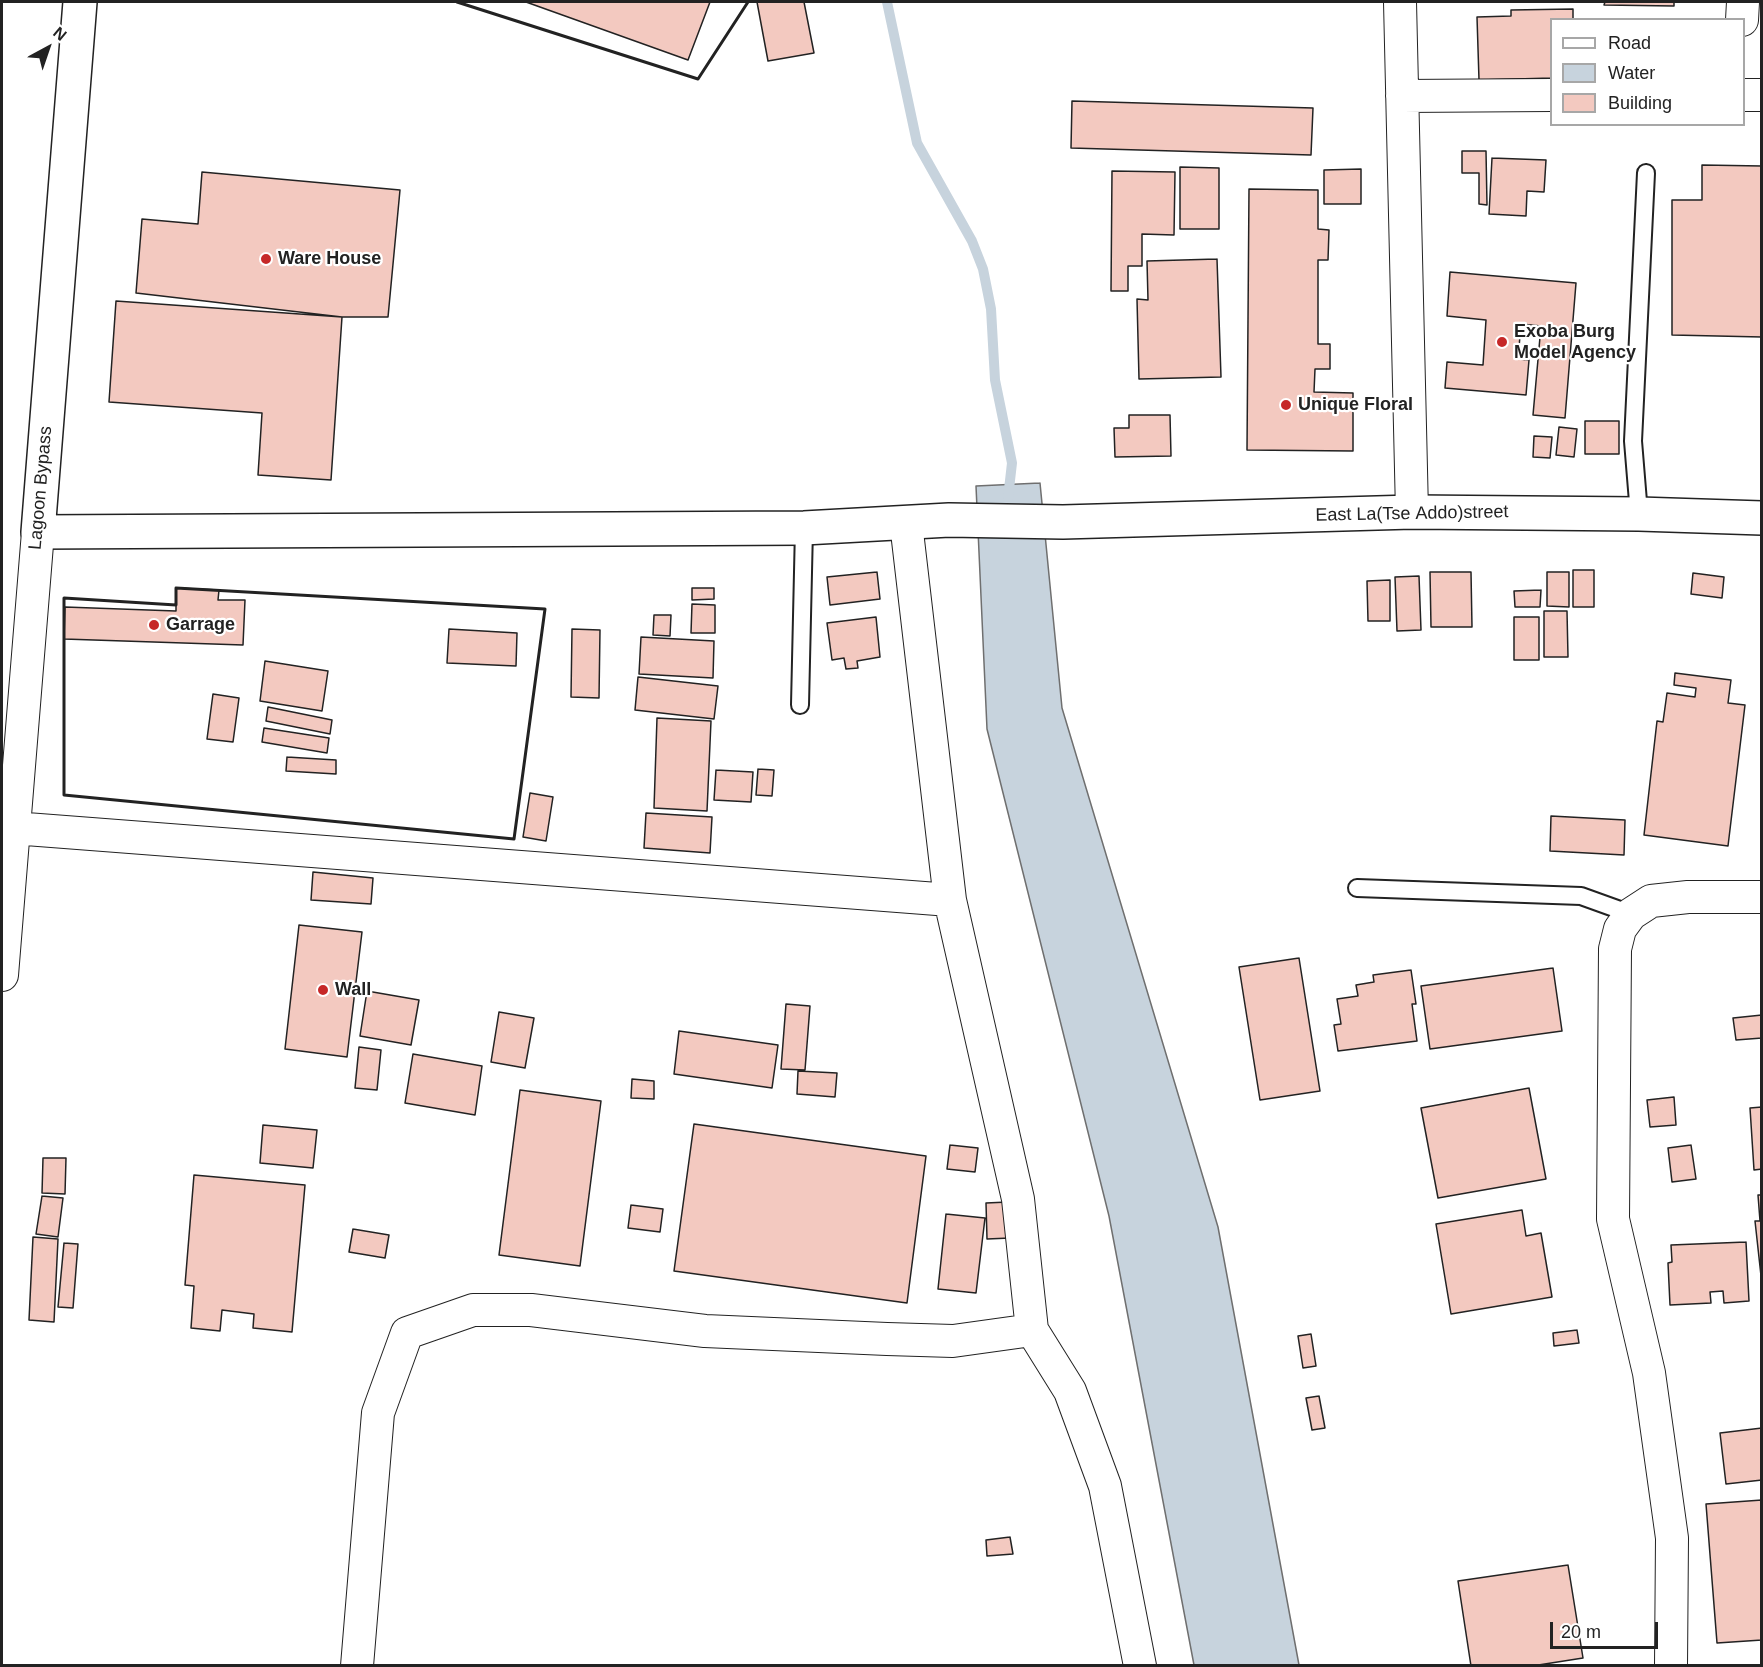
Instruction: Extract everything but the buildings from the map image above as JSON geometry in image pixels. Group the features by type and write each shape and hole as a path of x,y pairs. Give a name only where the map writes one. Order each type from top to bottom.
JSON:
{"street":[{"name":"Lagoon Bypass","path":"2,975 80,2"},
{"path":"1400,2 1412,512"},
{"path":"1742,18 1743,2"},
{"path":"1402,96 1550,95"},
{"path":"1745,95 1761,95"},
{"name":"East La(Tse Addo)street","path":"38,532 804,528 950,520 1063,522 1412,512 1639,514 1761,518"},
{"path":"906,523 950,900 1017,1199 1032,1330 1070,1391 1105,1486 1140,1665"},
{"path":"13,828 950,900"},
{"path":"1671,1665 1672,1538 1649,1373 1613,1219 1615,949 1620,928 1631,914 1651,900 1688,897 1761,897"},
{"path":"357,1665 378,1413 407,1333 473,1310 531,1310 705,1331 887,1339 953,1341 1032,1330"}],"lane":[{"path":"1639,514 1633,441 1646,173"},
{"path":"800,705 804,528"},
{"path":"1357,888 1581,896 1631,914"}],"water":[{"path":"1040,483 1062,708 1218,1227 1299,1665 1194,1665 1109,1216 987,729 976,486"}],"waterway":[{"path":"887,2 917,143 972,241 983,269 991,309 995,380 1012,463 1008,498"}],"wall":[{"path":"457,2 698,79 748,2"},
{"path":"176,588 545,609 514,839 64,795 64,598 176,605 176,588"}],"place":[{"name":"Ware House","path":"266,259"},
{"name":"Exoba Burg Model Agency","path":"1502,342"},
{"name":"Unique Floral","path":"1286,405"},
{"name":"Garrage","path":"154,625"},
{"name":"Wall","path":"323,990"}]}
